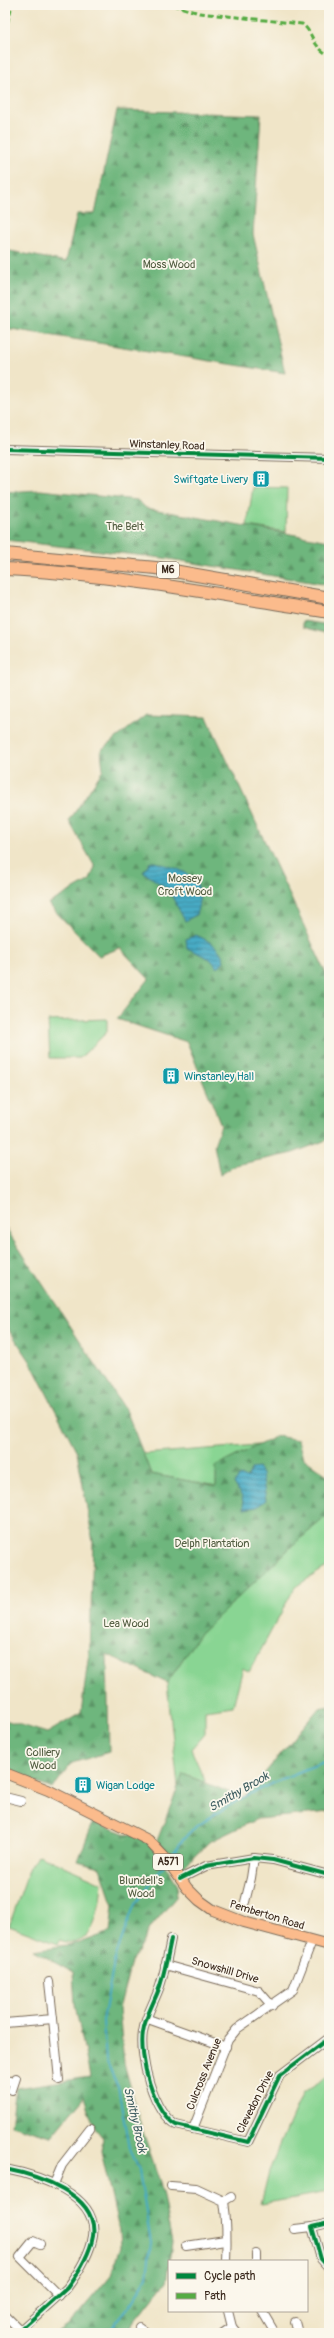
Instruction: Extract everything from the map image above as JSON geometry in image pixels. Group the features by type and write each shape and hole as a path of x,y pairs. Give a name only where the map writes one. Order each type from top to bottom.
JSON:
{"highway":[{"name":"M6","path":"5,554 156,568 329,598"},
{"name":"M6","path":"5,569 40,571 145,584 329,612"}],"main road":[{"name":"Pemberton Road","path":"5,1773 48,1790 148,1840 167,1860 180,1879 199,1900 227,1917 329,1945"}],"street":[{"name":"Winstanley Road","path":"5,449 329,458"},
{"path":"5,1797 21,1801"},
{"path":"245,1902 254,1858"},
{"path":"180,1879 206,1866 254,1858 272,1860 329,1875"},
{"name":"Clevedon Drive","path":"171,1938 165,1965 148,2019 143,2029 142,2044 151,2088 158,2107 170,2122 248,2142 280,2075 329,2038"},
{"name":"Culcross Avenue","path":"193,2129 226,2047 237,2029 293,1990 312,1941"},
{"name":"Snowshill Drive","path":"165,1965 259,1991 272,2006"},
{"path":"49,1982 59,2080"},
{"path":"5,2024 53,2019"},
{"path":"148,2019 226,2047"},
{"path":"5,2080 14,2084"},
{"path":"54,2184 62,2165 90,2129"},
{"path":"5,2169 54,2184 71,2194 84,2205 91,2219 93,2235 87,2255 77,2273 59,2296 18,2332 5,2315"},
{"path":"171,2186 196,2188 224,2201"},
{"path":"224,2201 232,2196"},
{"path":"224,2201 228,2224 225,2240 226,2260"},
{"path":"295,2229 329,2223"},
{"path":"312,2227 321,2259 329,2268"},
{"path":"186,2246 225,2240"},
{"path":"40,2244 33,2241 20,2257 59,2296"},
{"path":"223,2333 235,2330 228,2312"},
{"path":"263,2312 276,2333"},
{"path":"295,2322 298,2333"},
{"path":"139,2327 147,2333"}],"green space":[{"name":"Moss Wood","path":"117,110 261,115 253,234 285,373 5,328 5,250 66,262 77,214 95,214"},
{"path":"253,487 287,488 286,532 247,526"},
{"name":"The Belt","path":"40,490 137,500 146,508 329,541 329,585 163,558 5,540 5,492"},
{"path":"303,621 329,625 329,634 303,627"},
{"name":"Mossey Croft Wood","path":"146,715 207,717 329,980 329,1139 293,1153 236,1165 220,1175 214,1145 221,1125 187,1042 117,1019 149,979 120,948 99,956 48,904 90,880 95,867 69,821 103,770 101,750"},
{"path":"107,1019 107,1032 80,1058 50,1058 48,1021"},
{"path":"5,1227 127,1412 151,1474 216,1486 216,1466 277,1436 298,1440 303,1458 327,1475 329,1484 329,1514 294,1544 198,1636 167,1683 107,1654 109,1752 72,1763 52,1789 5,1769 5,1720 47,1733 81,1713 90,1645 93,1542 77,1452 30,1361 5,1324"},
{"path":"258,1445 217,1466 216,1486 151,1474 143,1454"},
{"path":"329,1514 328,1566 295,1587 249,1672 243,1668 233,1706 205,1710 205,1733 191,1749 206,1783 183,1774 178,1787 167,1683 198,1636 294,1544"},
{"path":"329,1706 329,1812 257,1819 209,1842 177,1873 155,1846 183,1774 244,1798 319,1708"},
{"name":"Blundell's Wood","path":"93,1822 150,1842 178,1886 176,1897 151,1927 131,1963 119,2009 124,2063 141,2126 160,2182 172,2242 169,2260 168,2260 166,2282 133,2323 129,2333 58,2333 69,2325 111,2275 120,2247 119,2230 101,2151 103,2138 94,2127 84,2097 51,2137 11,2125 16,2088 90,2077 75,2005 73,1972 33,1950 80,1943 110,1932 113,1906 100,1867 78,1861"},
{"path":"39,1855 102,1883 97,1915 88,1934 81,1940 71,1943 60,1940 58,1944 9,1926 31,1864"},
{"path":"329,2076 329,2192 261,2204 269,2171 303,2092"}],"water":[{"path":"151,861 183,871 191,876 199,891 199,902 196,915 185,921 168,889 143,872"},
{"path":"196,935 210,942 220,952 224,961 218,968 210,959 187,948 186,939"},
{"path":"258,1468 262,1474 266,1500 257,1507 244,1509 242,1497 234,1483 240,1476 247,1478 251,1469"}],"waterway":[{"name":"Smithy Brook","path":"171,1856 183,1839 192,1830 224,1809 275,1782 329,1760"},
{"name":"Smithy Brook","path":"107,2333 132,2303 147,2277 151,2242 139,2171 128,2143 118,2087 106,2060 103,2021 114,1962 135,1904 164,1865"}],"marked path":[{"path":"5,32 12,5"},
{"path":"173,5 199,13 302,24 309,31 319,48 329,55"}],"cycle path":[{"path":"5,449 329,458"},
{"path":"180,1879 206,1866 254,1858 273,1860 329,1875"},
{"path":"171,1939 162,1980 144,2026 142,2043 149,2083 154,2096 168,2118 176,2125 248,2142 280,2075 329,2038"},
{"path":"5,2169 33,2176 63,2189 76,2198 86,2209 92,2221 93,2236 89,2250 83,2264 67,2288 17,2333"},
{"path":"329,2223 312,2227 321,2259 329,2268"}],"place":[{"name":"Swiftgate Livery","path":"261,479"},
{"name":"Winstanley Hall","path":"171,1076"},
{"name":"Wigan Lodge","path":"83,1785"}],"park label":[{"name":"Delph Plantation","path":"212,1543"},
{"name":"Lea Wood","path":"126,1623"},
{"name":"Colliery Wood","path":"43,1758"}]}
